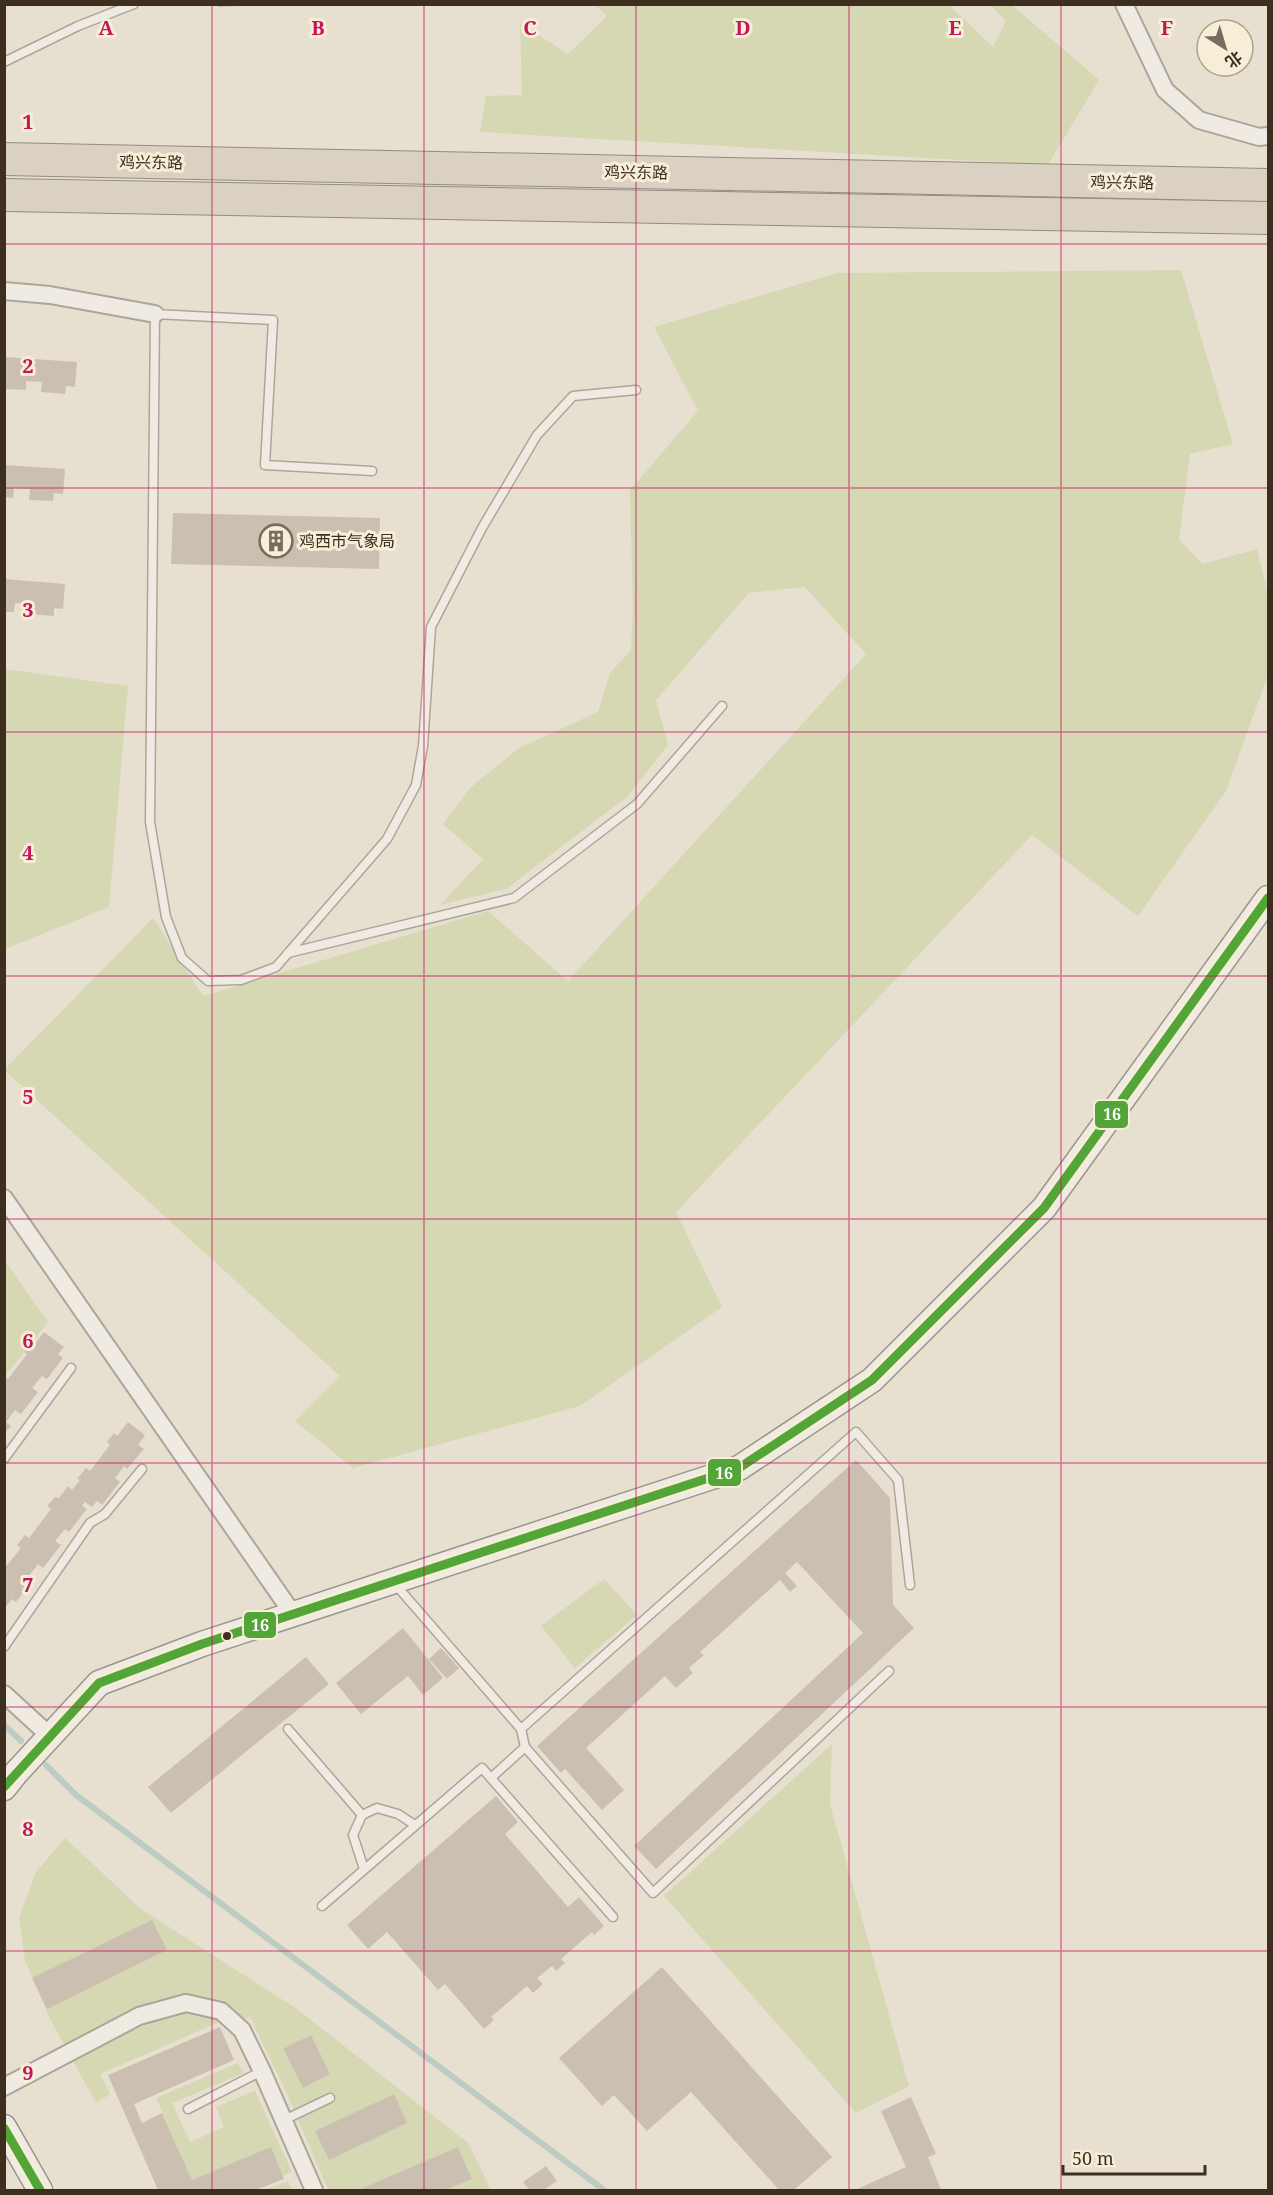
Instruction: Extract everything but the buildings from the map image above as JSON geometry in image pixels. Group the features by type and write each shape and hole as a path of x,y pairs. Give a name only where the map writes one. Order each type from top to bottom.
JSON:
{"highway":[{"name":"鸡兴东路","path":"4,159 1269,185"},
{"name":"鸡兴东路","path":"4,195 1269,218"}],"street":[{"path":"1124,4 1166,90 1182,105 1199,120 1259,137 1269,136"},
{"path":"4,291 50,295 155,314"},
{"path":"8,1774 50,1736 99,1683 202,1644 739,1468 872,1380 1044,1208 1269,898"},
{"path":"4,1198 293,1614"},
{"path":"4,1694 50,1736"},
{"path":"4,2087 139,2016 186,2003 220,2011 242,2030 314,2190"},
{"path":"4,2127 40,2190"}],"lane":[{"path":"4,62 78,26 134,4"},
{"path":"372,471 265,465 273,320 155,314 150,822 166,916 182,958 208,981 241,980 276,967 387,839 416,785 423,746 431,627 482,528 537,435 573,396 636,390"},
{"path":"288,953 514,898 637,804 722,706"},
{"path":"4,1459 71,1368"},
{"path":"521,1729 856,1432 898,1480 910,1585"},
{"path":"4,1647 90,1523 105,1514 142,1469"},
{"path":"393,1581 521,1729 525,1747 653,1893 889,1671"},
{"path":"288,1730 362,1815"},
{"path":"491,1778 525,1747"},
{"path":"322,1906 482,1768 613,1917"},
{"path":"364,1869 353,1835 362,1815 377,1808 398,1814 415,1825"},
{"path":"188,2109 262,2071"},
{"path":"284,2120 330,2098"}],"green space":[{"path":"595,5 949,5 993,47 1006,21 991,5 1012,5 1099,80 1048,165 480,132 486,96 522,95 520,23 568,54 607,16"},
{"path":"1181,270 1233,444 1190,454 1179,539 1202,564 1257,549 1268,594 1268,675 1226,791 1138,916 1032,835 676,1212 722,1307 580,1406 353,1468 295,1421 340,1376 4,1070 153,918 203,996 488,911 568,981 866,654 805,587 749,593 656,700 668,745 628,796 506,889 440,905 483,859 443,824 470,788 519,748 598,712 610,673 631,650 633,609 630,490 698,411 654,327 837,273"},
{"path":"5,669 128,686 109,907 5,949"},
{"path":"5,1261 48,1322 4,1376"},
{"path":"604,1579 637,1615 575,1668 541,1626"},
{"path":"832,1744 830,1804 909,2086 856,2113 664,1896"},
{"path":"65,1838 141,1909 297,2009 468,2143 491,2190 445,2190 472,2179 458,2147 358,2190 328,2190 288,2096 250,2017 217,2023 100,2074 110,2094 96,2103 51,2021 25,1960 19,1918 36,1872","holes":["311,2036 330,2074 303,2088 283,2050","394,2094 407,2123 328,2159 316,2131"]},
{"path":"238,2063 244,2073 172,2103 190,2142 224,2127 216,2107 255,2091 292,2172 283,2176 192,2180 156,2098"},
{"path":"288,2181 293,2190 264,2190"}],"waterway":[{"path":"4,1725 21,1741"},
{"path":"46,1765 76,1795 604,2190"}],"transit line":[{"name":"16","path":"4,1787 99,1683 202,1644 739,1468 872,1380 1044,1208 1268,898"},
{"name":"16","path":"4,2128 40,2190"}],"place":[{"name":"鸡西市气象局","path":"276,541"}]}
